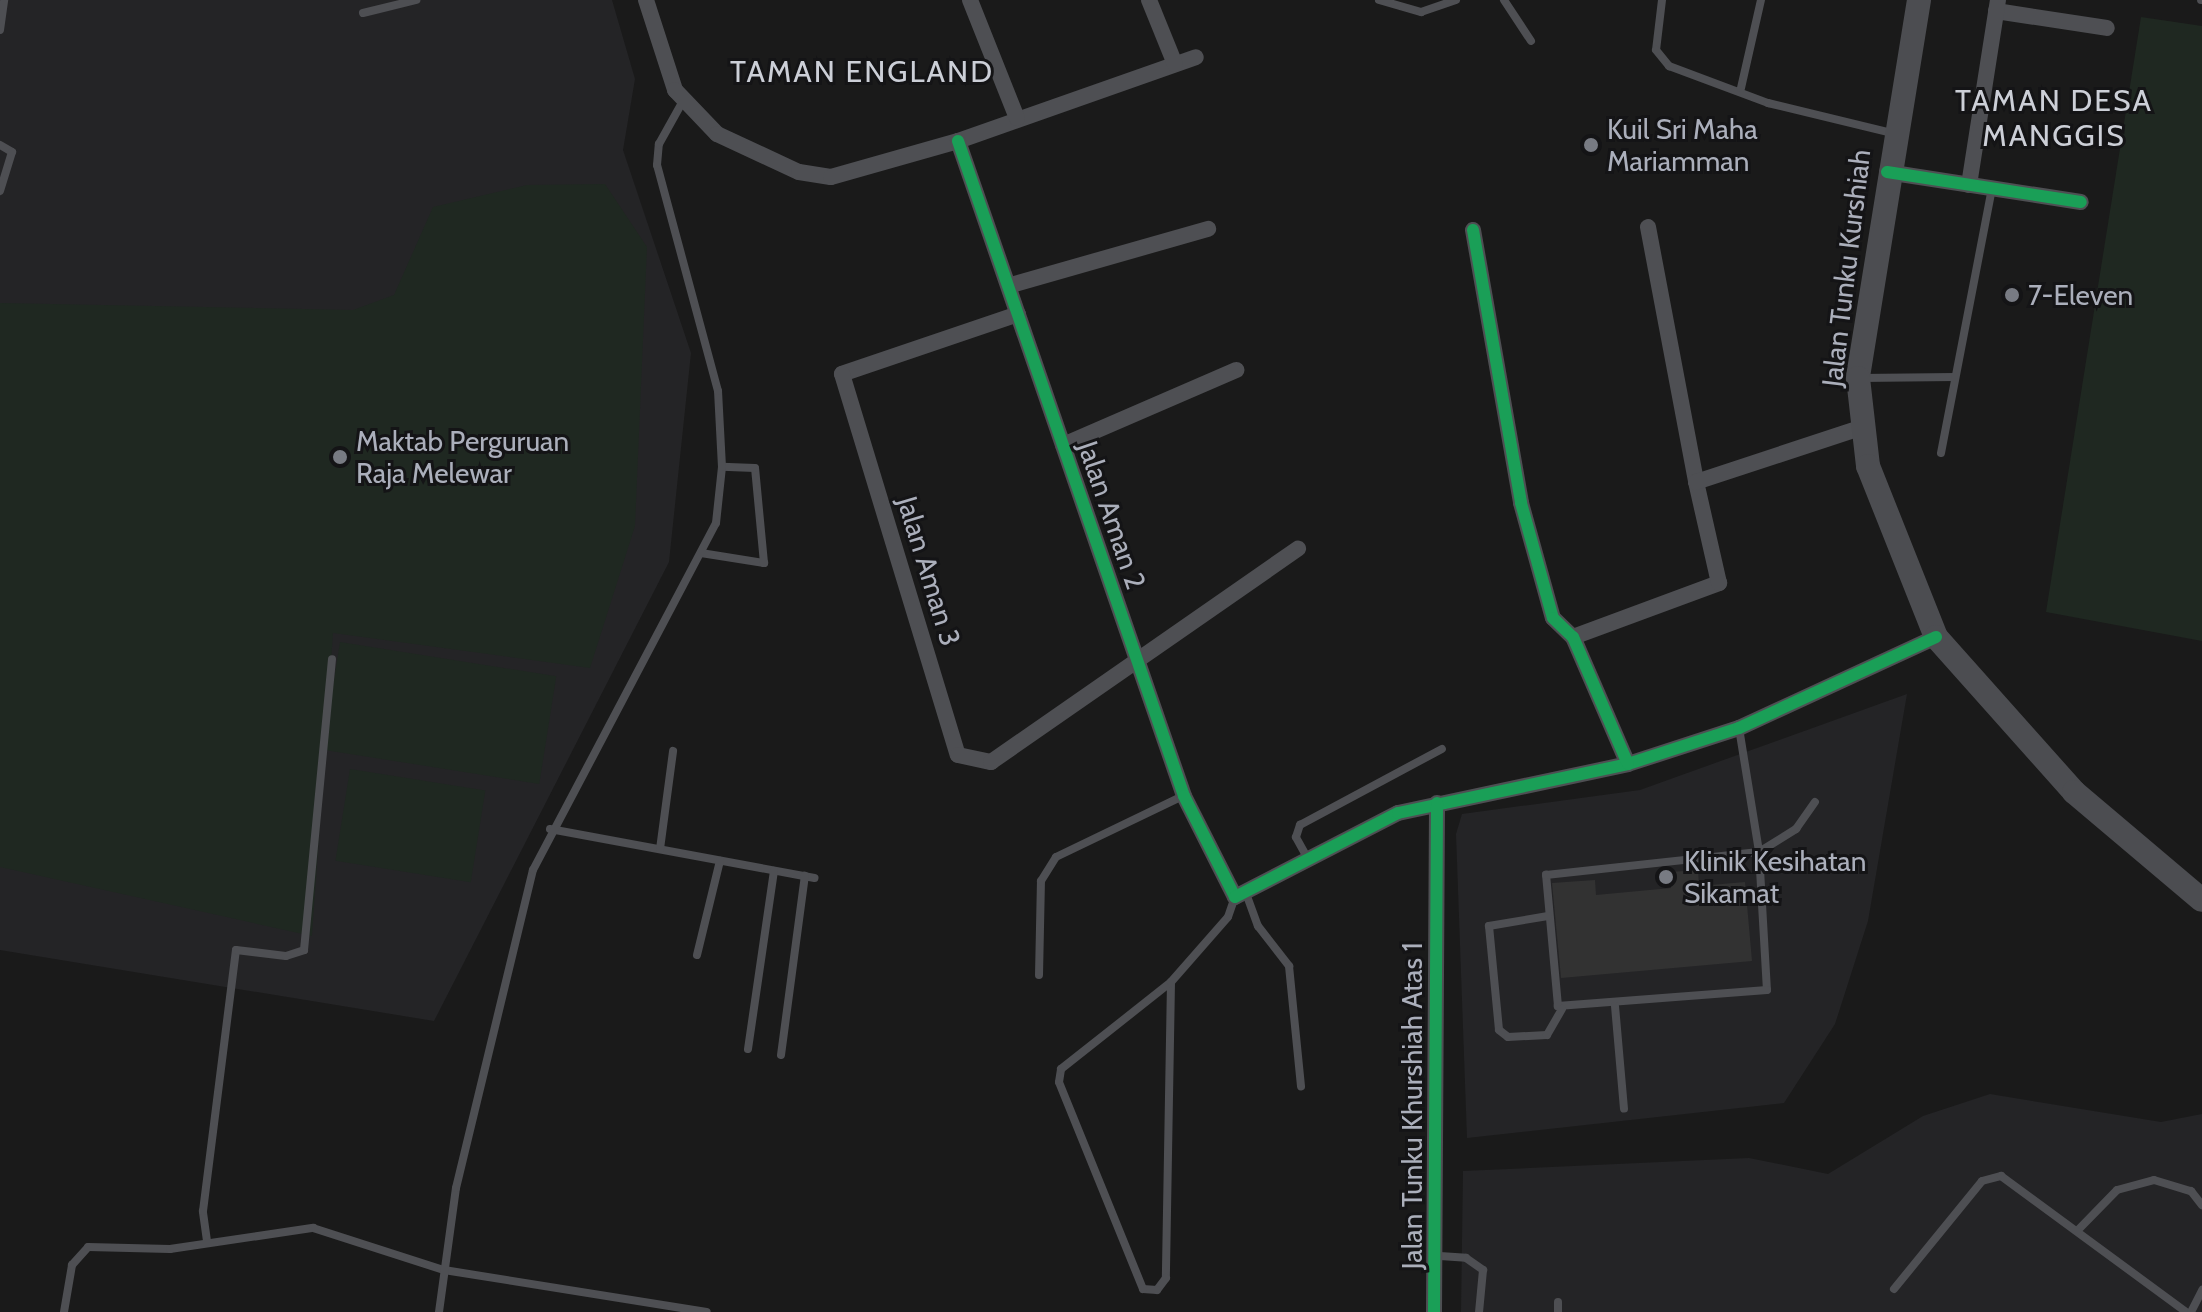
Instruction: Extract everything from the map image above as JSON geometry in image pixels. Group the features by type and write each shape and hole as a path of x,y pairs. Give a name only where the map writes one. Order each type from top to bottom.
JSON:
{"main road":[{"name":"Jalan Tunku Kurshiah","path":"1919,0 1892,133 1858,378 1860,428 1893,544 1936,637 2074,792 2202,900"}],"street":[{"path":"646,0 684,99 717,134 799,172 831,177 958,141 1196,57"},
{"path":"970,0 1017,118"},
{"path":"1149,0 1175,64"},
{"path":"1969,185 1997,5 2107,28"},
{"name":"Jalan Aman 2","path":"958,141 1011,285 1018,314 1184,796 1241,896"},
{"path":"1887,172 2081,202"},
{"path":"1573,637 1719,583 1696,482 1648,227"},
{"path":"1011,285 1208,229"},
{"path":"1473,230 1521,503 1553,618 1573,637 1628,764"},
{"name":"Jalan Aman 3","path":"1018,314 842,374 958,755 991,762 1140,661"},
{"path":"1063,445 1236,370"},
{"path":"1696,482 1860,428"},
{"path":"1140,661 1298,549"},
{"path":"1241,896 1310,863 1398,813 1628,764 1739,728 1936,637"},
{"name":"Jalan Tunku Khurshiah Atas 1","path":"1434,1312 1440,1256 1437,803"}],"lane":[{"path":"0,30 4,0"},
{"path":"363,13 416,0"},
{"path":"1379,0 1421,12 1456,0"},
{"path":"1504,0 1531,41"},
{"path":"1662,0 1659,61 1741,88 1768,103 1892,133"},
{"path":"1741,88 1761,0"},
{"path":"439,1312 444,1270 480,1082 550,829 716,523 722,467 706,326 657,165 659,144 684,99"},
{"path":"0,145 12,152 0,191"},
{"path":"1941,453 1992,188"},
{"path":"1858,378 1955,377"},
{"path":"701,553 764,563 755,468 722,467"},
{"path":"207,1241 203,1211 236,950 286,956 304,950 332,659"},
{"path":"1562,1009 1767,990 1759,852 1739,728"},
{"path":"1310,863 1296,837 1300,825 1442,749"},
{"path":"660,849 673,751"},
{"path":"1039,975 1041,881 1056,857 1184,796"},
{"path":"1562,1009 1553,997 1546,875 1759,852 1796,829 1815,802"},
{"path":"550,829 815,878"},
{"path":"697,955 720,861"},
{"path":"748,1049 774,871"},
{"path":"781,1055 805,876"},
{"path":"1171,982 1166,1278 1157,1290 1143,1289 1059,1082 1068,1059 1171,982 1228,917 1241,896 1258,926 1289,966 1301,1086"},
{"path":"1548,916 1489,926 1499,1030 1508,1037 1547,1035 1562,1009"},
{"path":"1615,1006 1624,1109"},
{"path":"1894,1289 1982,1181 2001,1176 2021,1185 2188,1312 2202,1290"},
{"path":"2079,1229 2117,1190 2154,1180 2191,1191 2202,1205"},
{"path":"64,1312 77,1251 207,1241 313,1228 444,1270 707,1312"},
{"path":"1440,1256 1466,1258 1483,1270 1479,1312"}],"shaded area":[{"name":"Maktab Perguruan Raja Melewar","path":"0,0 612,0 635,79 623,150 691,353 669,562 434,1021 0,950"},
{"path":"2141,17 2202,26 2202,641 2046,612"},
{"path":"605,184 647,247 635,526 590,668 333,633 312,936 0,867 0,303 353,310 394,295 433,207 527,185"},
{"path":"340,642 556,676 539,784 323,750"},
{"name":"Klinik Kesihatan Sikamat","path":"1907,694 1868,921 1835,1024 1784,1103 1467,1138 1456,834 1462,814 1640,790"},
{"path":"350,769 485,790 471,882 335,861"},
{"path":"1990,1094 2161,1122 2202,1114 2202,1312 1461,1312 1463,1171 1749,1158 1828,1174 1923,1116"}],"building":[{"path":"1698,870 1699,886 1745,882 1752,961 1561,978 1552,883 1595,880 1596,895 1671,888 1670,872"}],"cycle path":[{"path":"958,141 1184,796 1235,897 1398,813 1628,764 1739,728 1936,637"},
{"path":"1887,172 2081,202"},
{"path":"1473,230 1521,503 1553,618 1573,637 1628,764"},
{"path":"1434,1312 1437,803"}],"place":[{"name":"Kuil Sri Maha Mariamman","path":"1591,145"},
{"name":"7-Eleven","path":"2012,295"},
{"name":"Maktab Perguruan Raja Melewar","path":"340,457"},
{"name":"Klinik Kesihatan Sikamat","path":"1666,877"}],"district":[{"name":"TAMAN ENGLAND","path":"862,72"},
{"name":"TAMAN DESA MANGGIS","path":"2054,118"}]}
